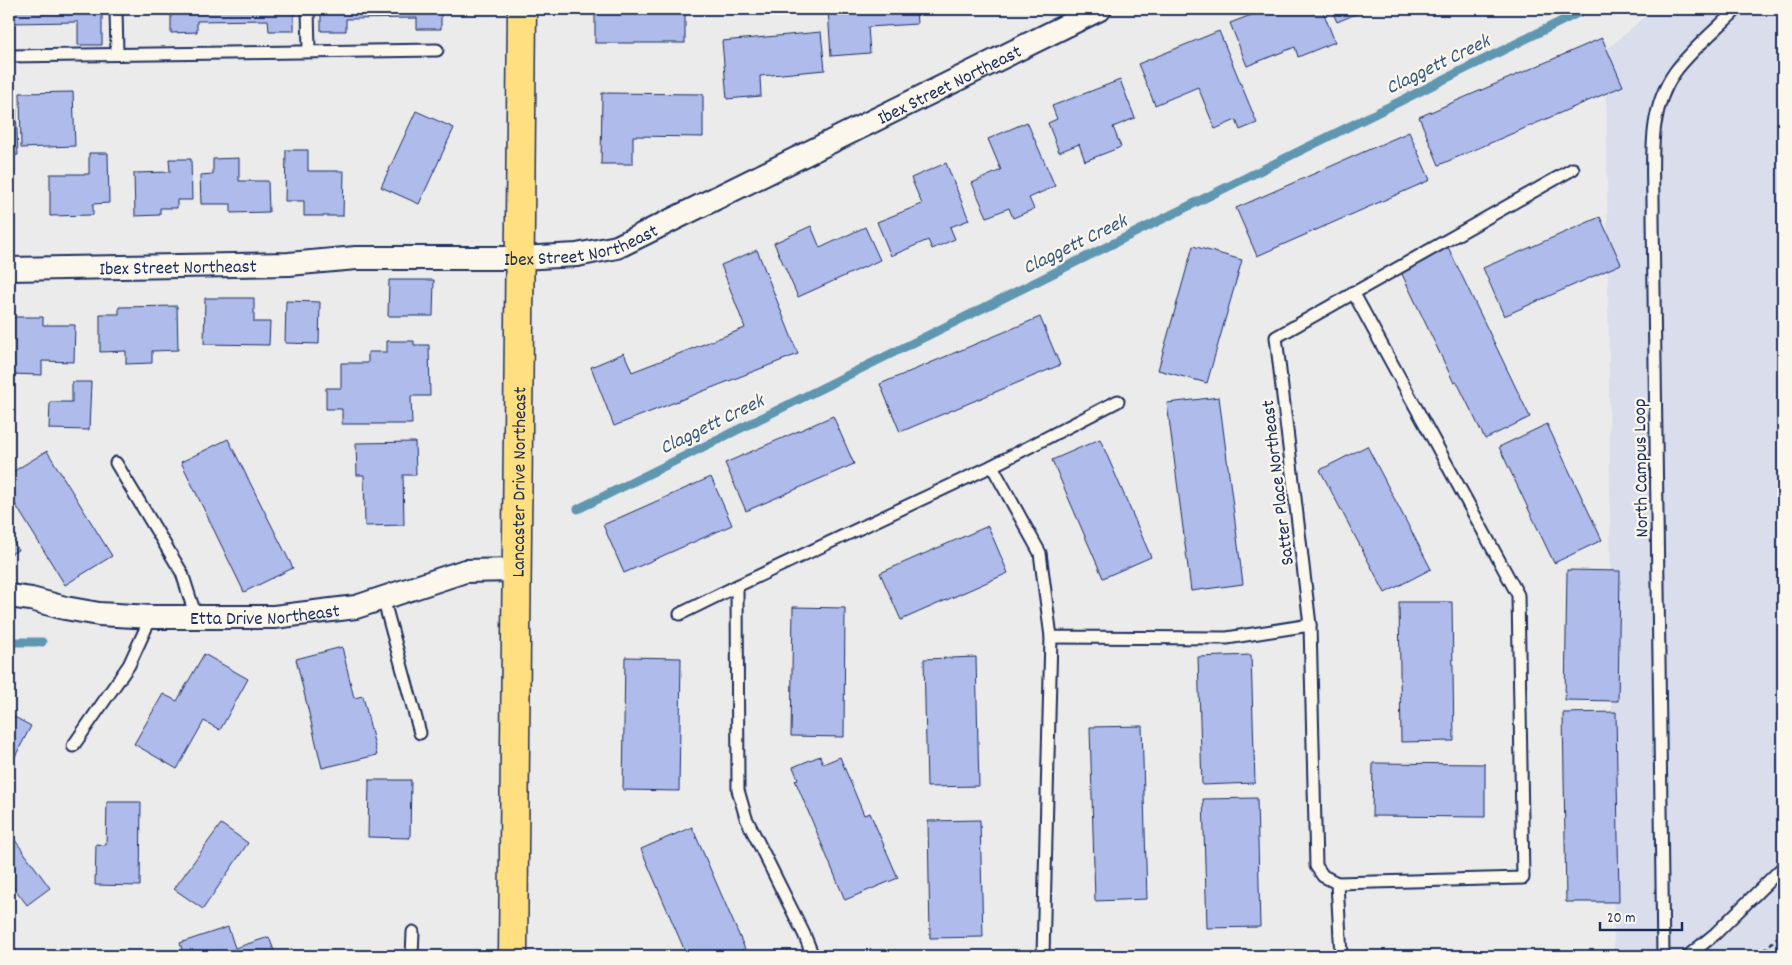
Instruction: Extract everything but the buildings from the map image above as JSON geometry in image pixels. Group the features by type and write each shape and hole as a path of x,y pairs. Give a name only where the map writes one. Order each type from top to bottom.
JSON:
{"main road":[{"name":"Lancaster Drive Northeast","path":"513,956 522,9"}],"street":[{"name":"Ibex Street Northeast","path":"9,269 289,264 356,258 520,258 577,255 617,247 1090,11"},
{"name":"Etta Drive Northeast","path":"9,596 99,614 274,617 356,607 465,571 516,570"}],"lane":[{"path":"116,9 117,54"},
{"path":"308,9 309,51"},
{"name":"North Campus Loop","path":"1663,956 1653,217 1654,123 1661,97 1676,71 1737,9"},
{"path":"9,56 437,50"},
{"name":"Satter Place Northeast","path":"1337,883 1323,876 1316,866 1310,625 1276,337 1573,169"},
{"path":"1341,956 1337,883 1523,878 1518,595 1353,292"},
{"path":"680,614 992,466 1118,401"},
{"path":"116,463 182,573 196,617"},
{"path":"992,466 1040,553 1051,637 1043,956"},
{"path":"737,586 738,790 746,818 804,934 813,956"},
{"path":"383,598 420,733"},
{"path":"73,746 129,666 151,616"},
{"path":"1051,637 1227,638 1310,625"},
{"path":"1688,956 1715,934 1783,867"},
{"path":"412,956 413,932"}],"path":[{"path":"1759,956 1783,932"}],"shaded area":[{"path":"1654,9 1783,9 1783,956 1614,956 1606,50"}],"waterway":[{"name":"Claggett Creek","path":"578,509 1586,9"},
{"name":"Claggett Creek","path":"9,642 42,642"}]}
